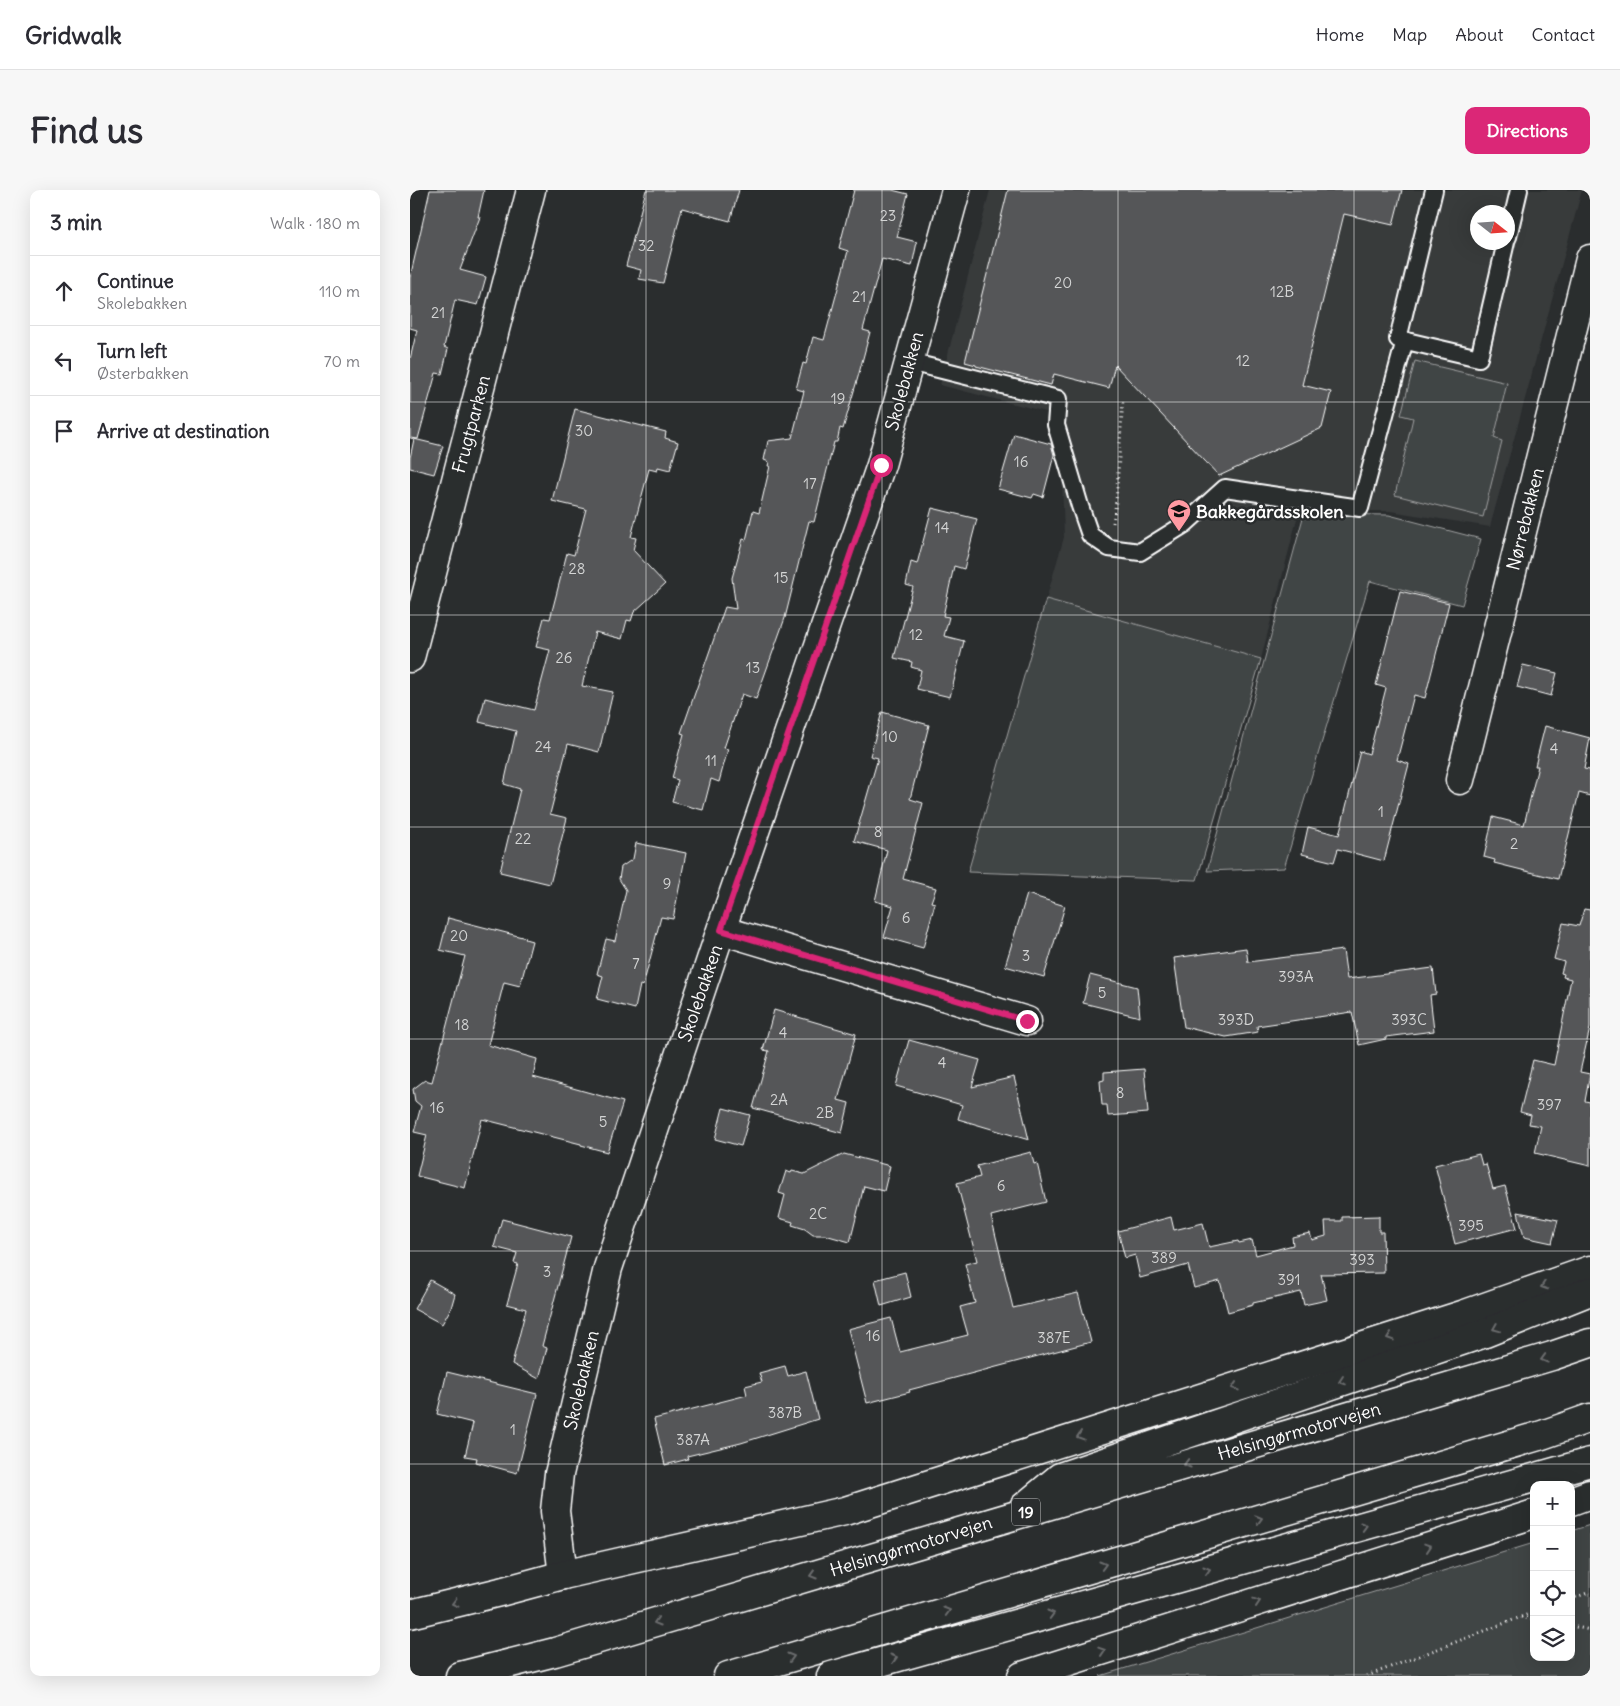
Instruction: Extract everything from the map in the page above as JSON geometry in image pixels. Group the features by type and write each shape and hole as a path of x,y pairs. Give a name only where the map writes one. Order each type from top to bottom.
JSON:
{"main road":[{"name":"Frugtparken","path":"410,658 531,190"},
{"name":"Skolebakken","path":"563,1575 555,1511 559,1474 608,1268 721,930 881,465 956,190"},
{"name":"Nørrebakken","path":"1460,780 1590,258"},
{"path":"721,930 1027,1021"},
{"path":"410,1614 563,1575 845,1511 1465,1314 1590,1270"},
{"path":"1016,1514 1060,1477 1485,1333 1590,1291"},
{"name":"Helsingørmotorvejen","path":"460,1676 554,1652 1552,1356 1590,1343"},
{"path":"728,1676 1523,1441 1590,1418"},
{"path":"830,1676 1590,1462"},
{"path":"1575,1500 1590,1494"},
{"path":"1022,1676 1530,1515"}],"lane":[{"path":"1434,190 1398,339 1478,358 1504,250"},
{"path":"1515,207 1519,190"},
{"path":"910,362 1058,399 1056,425 1090,535 1109,548 1140,552 1185,524 1226,488 1360,508 1405,340"}],"path":[{"path":"1109,548 1116,502 1123,399"},
{"path":"1575,1598 1590,1592"},
{"path":"1367,1676 1530,1613"},
{"path":"1520,1617 1530,1619"},
{"path":"1575,1627 1590,1630"}],"shaded area":[{"name":"Bakkegårdsskolen","path":"990,190 1582,190 1490,527 1390,511 1299,511 1261,659 1197,880 968,872 1064,537 1062,478 1050,413 940,385"},
{"path":"1415,361 1507,383 1494,438 1502,441 1483,517 1395,495 1413,418 1401,415"},
{"path":"1304,514 1389,515 1481,539 1462,605 1370,581 1284,868 1207,871"},
{"path":"1046,599 1261,659 1197,880 968,872"},
{"path":"1590,1525 1590,1676 1100,1676 1530,1544 1530,1661 1575,1661 1575,1530"}],"building":[{"path":"430,190 484,190 478,217 480,217 460,270 486,277 478,305 455,300 444,347 448,349 442,374 436,373 418,439 410,438 410,359 417,330 410,328 410,278"},
{"path":"646,190 739,190 730,221 682,208 663,283 639,279 641,270 626,266"},
{"path":"854,190 892,190 908,194 897,237 917,242 912,266 882,259 863,330 870,332 858,377 843,429 840,428 837,442 834,442 814,522 809,521 785,618 756,699 742,694 724,748 728,749 719,782 711,779 703,810 672,802 678,780 672,778 684,734 681,733 725,607 736,609 732,578 743,539 746,540 753,511 759,513 770,466 768,466 769,462 764,460 768,441 792,438 804,391 796,389 803,363 806,364 813,337 824,340 848,251 839,248"},
{"path":"1008,190 1402,190 1393,225 1344,214 1302,385 1331,392 1322,428 1219,476 1115,365 1109,388 1054,374 1051,385 965,362"},
{"path":"575,409 666,432 665,438 678,442 670,470 658,467 657,471 649,469 631,537 636,538 633,550 665,584 634,612 631,621 627,620 622,639 595,632 582,686 613,692 599,752 568,744 550,814 567,818 550,884 500,872 520,789 504,784 516,731 479,722 485,698 534,710 550,650 536,647 544,618 550,619 567,553 574,555 586,509 552,501"},
{"path":"1014,434 1051,444 1054,455 1043,497 1034,494 1032,498 998,489"},
{"path":"414,439 443,446 434,474 410,468"},
{"path":"932,508 977,519 964,569 954,566 943,616 949,617 944,636 964,641 950,697 917,689 921,670 911,667 912,662 894,658 913,587 906,585 911,562 917,564"},
{"path":"1400,591 1449,603 1425,698 1414,695 1397,760 1409,764 1384,861 1338,849 1334,862 1302,854 1308,827 1339,835 1360,751 1369,754 1386,688 1376,685"},
{"path":"1523,665 1557,673 1551,696 1517,687"},
{"path":"882,712 929,725 910,799 923,803 903,879 936,888 931,902 935,903 923,948 884,937 893,906 875,901 887,850 854,841 878,758 870,756"},
{"path":"1545,726 1590,738 1584,769 1590,770 1590,796 1579,793 1558,879 1494,863 1495,860 1484,857 1493,817 1524,825"},
{"path":"636,843 686,853 673,919 661,917 643,986 640,985 635,1009 597,999 603,976 597,974 606,939 615,941 626,890 619,879 621,867 633,859"},
{"path":"1027,894 1065,906 1044,977 1005,966"},
{"path":"1584,909 1590,910 1590,1028 1580,1072 1590,1074 1585,1101 1590,1102 1590,1166 1535,1153 1541,1126 1529,1124 1531,1115 1520,1112 1533,1060 1554,1065 1571,979 1563,977 1564,974 1561,973 1564,962 1554,959 1563,923 1579,926"},
{"path":"448,918 532,941 520,986 504,982 488,1045 537,1059 533,1077 623,1102 607,1152 482,1119 465,1188 417,1176 427,1135 414,1132 421,1106 415,1101 413,1089 425,1080 432,1082 465,956 440,950"},
{"path":"1246,948 1248,962 1343,950 1347,979 1433,968 1436,994 1430,995 1434,1031 1386,1037 1386,1039 1359,1045 1352,1012 1257,1026 1258,1032 1226,1037 1184,1027 1174,958"},
{"path":"1090,975 1137,987 1140,1017 1083,1003"},
{"path":"774,1010 856,1034 838,1100 849,1103 842,1133 753,1108 769,1051 763,1050"},
{"path":"909,1040 980,1060 972,1087 1014,1077 1029,1140 958,1119 962,1105 896,1086"},
{"path":"1144,1069 1148,1113 1108,1116 1107,1105 1102,1105 1100,1081 1104,1080 1104,1072"},
{"path":"723,1108 750,1115 741,1146 715,1139"},
{"path":"1031,1152 1034,1164 1037,1163 1046,1202 991,1216 1013,1308 1078,1293 1091,1342 909,1390 910,1392 867,1403 848,1329 891,1318 900,1352 968,1335 960,1307 975,1303 965,1264 977,1261 957,1183 980,1177 977,1166"},
{"path":"844,1154 890,1166 884,1191 864,1186 850,1242 825,1235 813,1235 805,1229 792,1225 793,1222 779,1218 785,1195 779,1193 786,1171 804,1174"},
{"path":"1479,1154 1482,1165 1486,1164 1493,1189 1505,1186 1517,1228 1455,1244 1435,1165"},
{"path":"1518,1212 1558,1220 1552,1243 1524,1237"},
{"path":"1379,1216 1379,1232 1383,1232 1384,1273 1321,1274 1327,1300 1304,1305 1301,1292 1253,1303 1253,1305 1228,1312 1220,1281 1194,1288 1188,1265 1140,1278 1135,1255 1125,1258 1118,1231 1171,1217 1174,1230 1203,1223 1209,1247 1252,1240 1256,1255 1293,1245 1292,1237 1310,1233 1312,1240 1326,1236 1325,1221 1342,1221 1342,1217"},
{"path":"502,1219 571,1237 542,1346 547,1348 539,1379 512,1364 526,1309 507,1304 518,1264 514,1263 517,1253 494,1247"},
{"path":"905,1272 911,1297 881,1306 875,1280"},
{"path":"430,1280 455,1294 451,1308 442,1324 414,1309"},
{"path":"785,1366 788,1376 806,1371 818,1419 741,1443 687,1456 688,1459 665,1465 654,1419 747,1395 745,1386 762,1382 759,1373"},
{"path":"447,1372 537,1394 517,1473 476,1462 477,1458 465,1456 473,1423 437,1414"}],"place":[{"name":"Bakkegårdsskolen","path":"1179,532"}],"route":[{"path":"881,465 721,930 1027,1021"}]}
